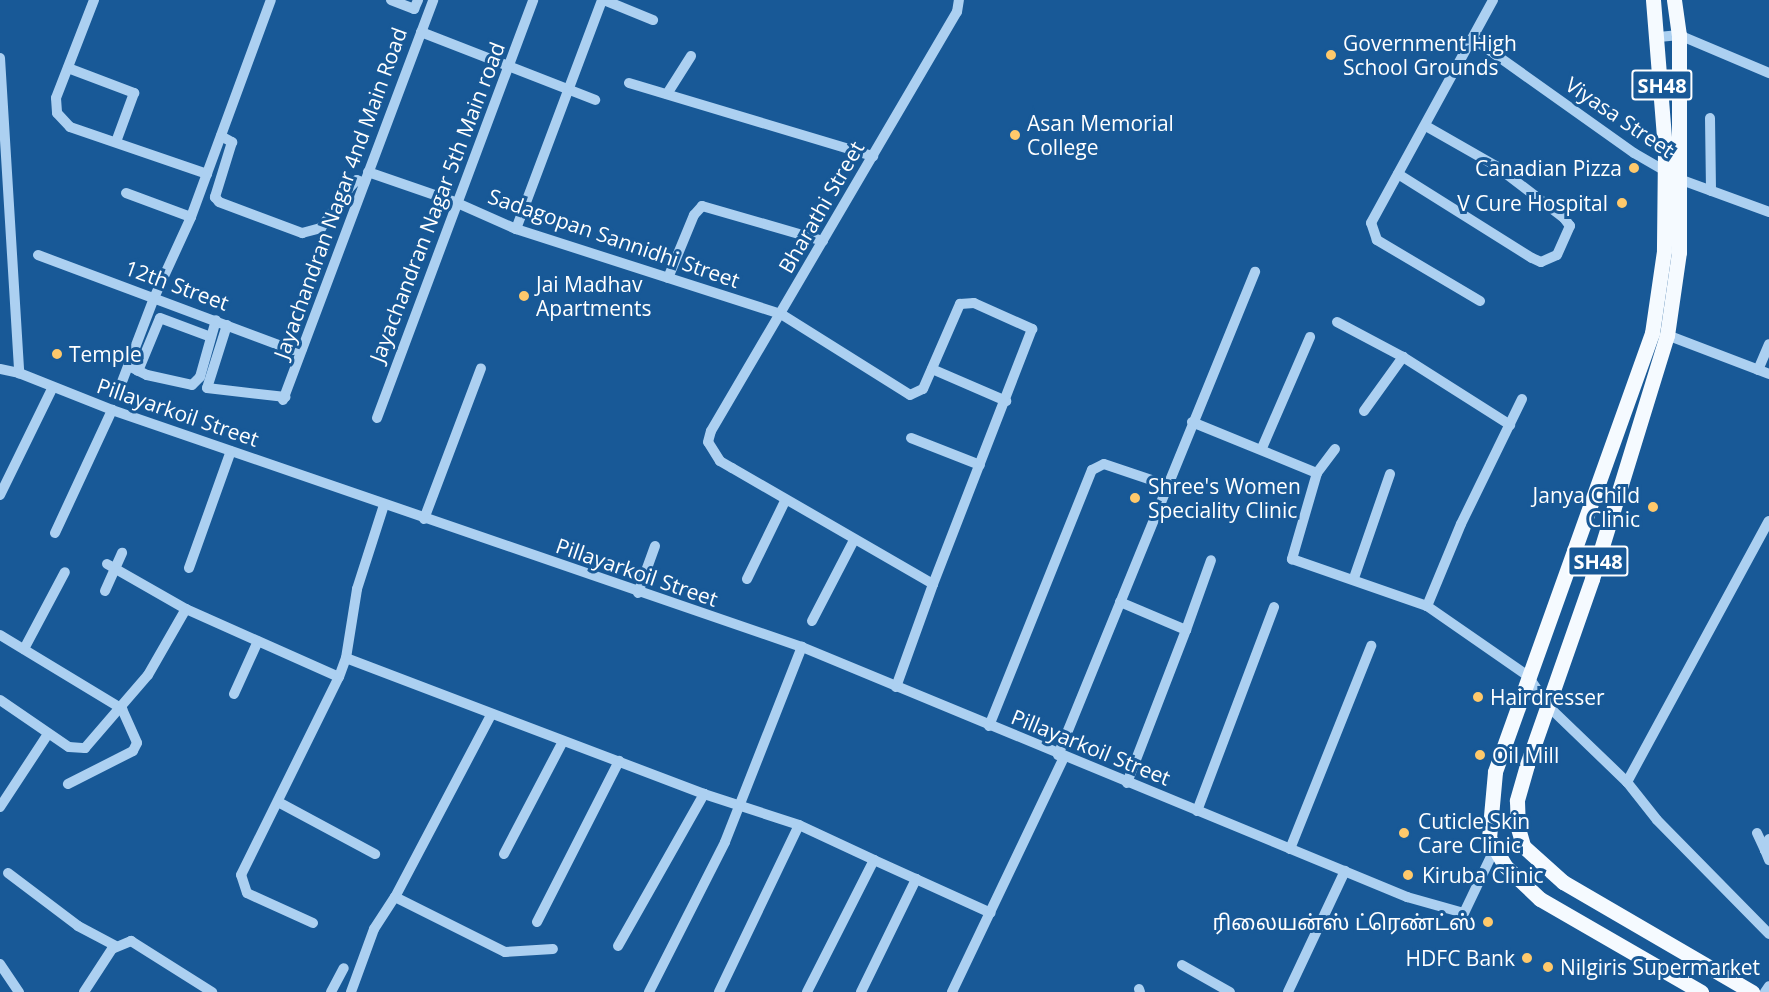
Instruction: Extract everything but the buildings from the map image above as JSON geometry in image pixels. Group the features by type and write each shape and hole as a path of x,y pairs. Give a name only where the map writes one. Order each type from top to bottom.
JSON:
{"main road":[{"name":"SH48","path":"1494,850 1489,838 1490,806 1496,772 1528,676 1653,333 1664,251 1665,170 1659,37 1653,0"},
{"name":"SH48","path":"1674,0 1678,35 1679,252 1667,335 1592,579 1517,801 1522,846 1563,882 1752,992"},
{"path":"1494,850 1505,866 1540,899 1701,992"}],"street":[{"path":"94,0 56,98 57,113 70,127 207,174"},
{"path":"133,368 154,298 191,217 271,0"},
{"path":"391,0 414,9 418,0"},
{"name":"Jayachandran Nagar 4nd Main Road","path":"227,325 207,388 284,399 433,0"},
{"name":"Jayachandran Nagar 5th Main road","path":"377,418 455,202 533,0"},
{"path":"516,229 567,89 603,0 653,20"},
{"name":"Bharathi Street","path":"785,501 720,461 711,450 711,430 957,12 959,0"},
{"path":"1480,301 1377,240 1371,231 1371,223 1474,40 1493,0"},
{"path":"420,32 595,100"},
{"path":"1659,37 1678,35 1769,73"},
{"name":"Viyasa Street","path":"1474,40 1634,153 1679,179 1769,213"},
{"path":"667,94 691,56"},
{"path":"0,58 3,197 19,373"},
{"path":"68,68 134,93 116,142"},
{"path":"629,83 873,156"},
{"path":"1710,118 1712,191"},
{"path":"1398,174 1532,258 1541,262 1557,255 1570,226 1564,218 1496,166 1426,126"},
{"path":"221,136 232,142 215,197 219,202 302,233 321,228 351,186 357,180 366,178"},
{"name":"Sadagopan Sannidhi Street","path":"366,178 455,202 516,229 781,314 910,395 923,389 932,369"},
{"path":"126,193 191,217"},
{"path":"668,278 694,216 702,206 824,241"},
{"name":"12th Street","path":"38,255 292,350 302,349"},
{"path":"952,992 991,913 1061,756 1119,602 1255,272"},
{"path":"896,687 933,584 980,465 1006,401 1033,333 1006,317 969,302 960,304 932,369 1006,401"},
{"path":"120,387 160,318 211,337"},
{"path":"133,368 192,384 200,377 216,320"},
{"path":"1337,322 1403,357 1510,425"},
{"path":"1667,335 1769,374"},
{"path":"1262,448 1310,337"},
{"path":"1758,370 1769,344"},
{"path":"1364,411 1403,357"},
{"path":"424,519 481,368"},
{"name":"Pillayarkoil Street","path":"0,369 19,373 52,389 424,519 802,647 1061,756 1407,897 1464,914 1494,850"},
{"path":"0,495 52,389"},
{"path":"1427,606 1522,399"},
{"path":"55,533 112,410"},
{"path":"1192,422 1262,448 1317,473"},
{"path":"911,438 980,465"},
{"path":"1335,449 1317,473 1292,559 1354,578 1427,606 1528,676 1548,706 1627,782 1657,820 1769,934"},
{"path":"189,568 231,451"},
{"path":"989,726 1092,470 1104,464 1166,485"},
{"path":"1354,578 1390,474"},
{"path":"747,579 785,501 933,584"},
{"path":"313,923 247,893 241,883 339,677 346,658 357,589 384,505"},
{"path":"1627,782 1769,521"},
{"path":"812,621 854,540"},
{"path":"638,593 655,546"},
{"path":"105,591 110,566 122,553"},
{"path":"1127,783 1211,561"},
{"path":"110,566 186,609 339,677"},
{"path":"24,650 65,572"},
{"path":"1119,602 1186,630"},
{"path":"1197,811 1274,607"},
{"path":"0,700 69,747 85,748 122,709 148,675 186,609"},
{"path":"0,635 122,709 137,743 133,751 68,784"},
{"path":"234,694 258,641"},
{"path":"1290,849 1371,646"},
{"path":"649,992 740,806 802,647"},
{"path":"346,658 704,794 799,825 991,913"},
{"path":"351,992 374,929 395,897 491,715"},
{"path":"0,807 48,734"},
{"path":"504,854 563,741"},
{"path":"537,922 619,761"},
{"path":"618,946 704,794"},
{"path":"280,802 375,854"},
{"path":"719,992 799,825"},
{"path":"1757,833 1768,850"},
{"path":"807,992 874,860"},
{"path":"1288,992 1345,871"},
{"path":"8,873 78,926 116,946"},
{"path":"861,992 916,879"},
{"path":"395,897 505,952 553,949"},
{"path":"84,992 116,946 131,941 212,992"},
{"path":"0,964 19,992"},
{"path":"1182,965 1230,992"},
{"path":"331,992 344,968"},
{"path":"1765,992 1769,986"}],"place":[{"name":"Government High School Grounds","path":"1331,55"},
{"name":"Asan Memorial College","path":"1015,135"},
{"name":"Canadian Pizza","path":"1634,168"},
{"name":"V Cure Hospital","path":"1622,203"},
{"name":"Jai Madhav Apartments","path":"524,296"},
{"name":"Temple","path":"57,354"},
{"name":"Shree's Women Speciality Clinic","path":"1135,498"},
{"name":"Janya Child Clinic","path":"1653,507"},
{"name":"Hairdresser","path":"1478,697"},
{"name":"Oil Mill","path":"1480,755"},
{"name":"Cuticle Skin Care Clinic","path":"1404,833"},
{"name":"Kiruba Clinic","path":"1408,875"},
{"name":"ரிலையன்ஸ் ட்ரெண்ட்ஸ்","path":"1488,922"},
{"name":"HDFC Bank","path":"1527,958"},
{"name":"Nilgiris Supermarket","path":"1548,967"}]}
